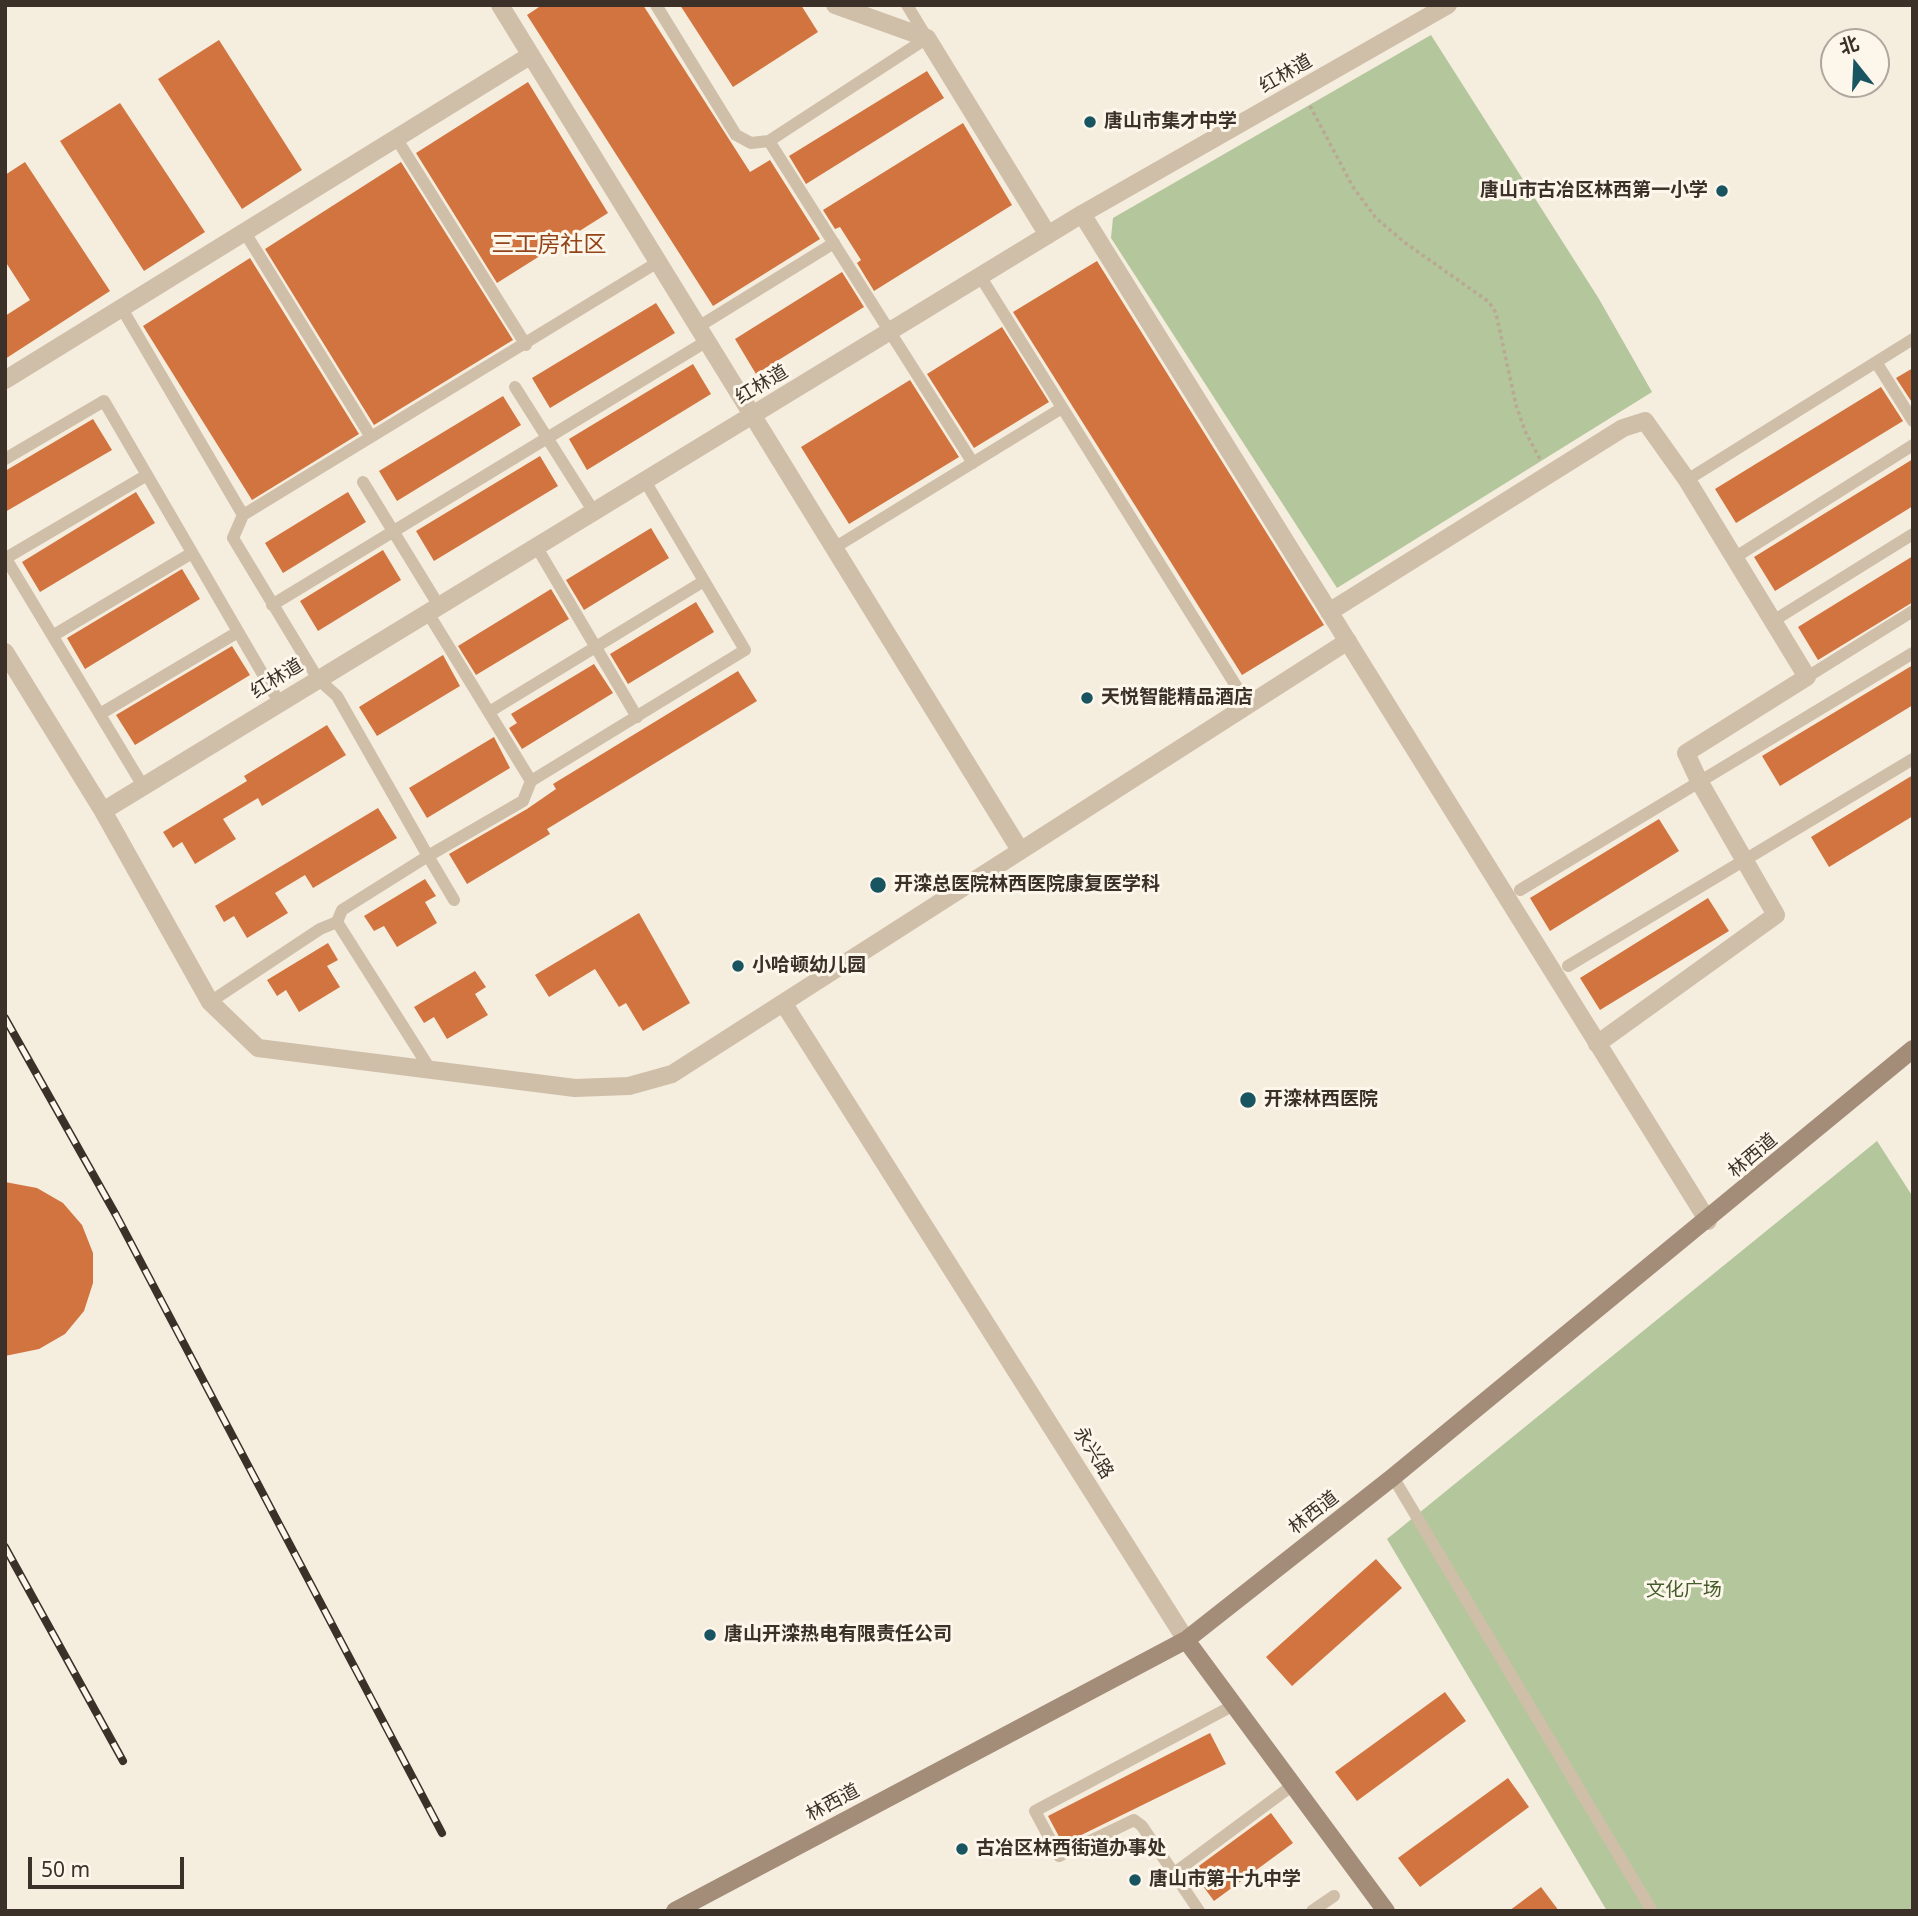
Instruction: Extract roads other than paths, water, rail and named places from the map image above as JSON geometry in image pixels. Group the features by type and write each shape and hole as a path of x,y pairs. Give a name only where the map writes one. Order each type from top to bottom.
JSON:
{"main road":[{"name":"林西道","path":"675,1911 1186,1640 1394,1477 1708,1221 1913,1049"},
{"name":"永兴路","path":"1186,1640 1386,1911"}],"street":[{"path":"500,5 1020,850"},
{"path":"835,5 927,38 1048,235"},
{"name":"红林道","path":"103,811 1082,214 1448,5"},
{"path":"5,380 530,55"},
{"path":"1082,214 1708,1221"},
{"path":"1329,612 1623,428 1645,422 1687,480 1807,677 1686,753 1699,781 1776,915 1597,1044"},
{"path":"5,652 103,811 210,1002 258,1048 575,1087 629,1086 671,1074 1348,641"},
{"name":"永兴路","path":"784,1004 1186,1640"}],"lane":[{"path":"656,5 736,135 751,144 769,141 927,38 907,5"},
{"path":"396,138 526,345"},
{"path":"769,141 973,463"},
{"path":"243,231 371,437"},
{"path":"272,604 547,438 834,243"},
{"path":"454,900 337,696 318,679 233,538 243,514 526,345 658,262"},
{"path":"980,276 1248,705"},
{"path":"121,307 243,514"},
{"path":"1687,480 1913,339"},
{"path":"1875,362 1913,421"},
{"path":"515,387 594,512"},
{"path":"5,458 104,401 279,702"},
{"path":"834,548 1062,408"},
{"path":"1734,558 1913,445"},
{"path":"143,786 6,557 147,475"},
{"path":"210,1002 320,929 337,922 342,910 428,856 523,802 531,781 745,650 645,481"},
{"path":"363,482 393,532 489,712 531,781"},
{"path":"1773,621 1913,534"},
{"path":"536,546 636,716"},
{"path":"54,635 192,553"},
{"path":"489,712 705,581"},
{"path":"1807,677 1913,611"},
{"path":"100,714 238,632"},
{"path":"1520,890 1913,653"},
{"path":"1568,966 1913,759"},
{"path":"337,922 430,1069"},
{"path":"1394,1477 1652,1911"},
{"path":"1199,1911 1142,1826 1134,1820 1059,1856 1035,1811 1234,1705"},
{"path":"1173,1874 1293,1785"},
{"path":"1312,1911 1334,1896"}],"railway":[{"path":"5,1018 116,1215 442,1833"},
{"path":"5,1547 123,1761"}],"place":[{"name":"唐山市集才中学","path":"1090,122"},
{"name":"唐山市古冶区林西第一小学","path":"1722,191"},
{"name":"天悦智能精品酒店","path":"1087,698"},
{"name":"开滦总医院林西医院康复医学科","path":"878,885"},
{"name":"小哈顿幼儿园","path":"738,966"},
{"name":"开滦林西医院","path":"1248,1100"},
{"name":"唐山开滦热电有限责任公司","path":"710,1635"},
{"name":"古冶区林西街道办事处","path":"962,1849"},
{"name":"唐山市第十九中学","path":"1135,1880"}],"district":[{"name":"三工房社区","path":"549,245"}],"park label":[{"name":"文化广场","path":"1684,1591"}]}
